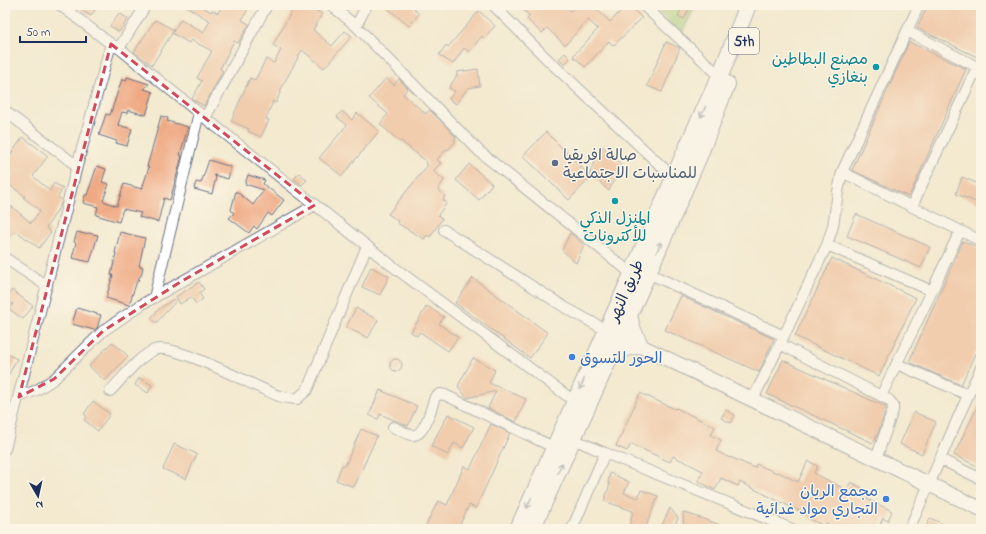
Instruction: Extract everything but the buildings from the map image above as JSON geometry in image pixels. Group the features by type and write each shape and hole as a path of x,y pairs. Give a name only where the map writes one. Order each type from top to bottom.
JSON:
{"main road":[{"name":"طريق النهر","path":"518,529 574,402 613,333 630,315 699,156 748,5"},
{"name":"5th","path":"725,76 758,5"},
{"name":"طريق النهر","path":"532,529 610,357 613,333 632,274 693,134 725,76"},
{"path":"630,315 632,328 640,345"},
{"path":"613,333 981,509"},
{"path":"610,357 626,348 640,345"}],"street":[{"path":"60,5 115,46 367,246 574,402"},
{"path":"5,449 77,166 115,46 146,5"},
{"path":"154,298 202,116 267,5"},
{"path":"331,5 356,26 480,152 632,274"},
{"path":"356,26 367,5"},
{"path":"493,5 547,59 674,178"},
{"path":"643,5 725,76"},
{"path":"753,399 827,245 833,226 842,172 919,5"},
{"path":"907,31 979,68 912,206"},
{"path":"5,111 77,166"},
{"path":"842,172 981,240"},
{"path":"19,397 37,390 54,379 103,331 154,298 315,205"},
{"path":"444,230 560,304 613,333"},
{"path":"881,396 960,231"},
{"path":"827,245 932,291"},
{"path":"110,391 140,359 156,349 174,350 280,396 297,399 307,390 367,246"},
{"path":"5,258 47,286"},
{"path":"648,273 782,340 890,400 893,405 893,410 876,459"},
{"path":"897,364 968,394"},
{"path":"909,529 930,484 968,394 981,368"},
{"path":"393,427 412,435 418,434 423,430 435,397 440,394 445,395 554,447"},
{"path":"5,410 13,416"},
{"path":"573,439 790,529"},
{"path":"572,529 605,453"},
{"path":"940,459 981,479"}],"highlighted area":[{"path":"111,44 315,205 182,281 103,331 54,379 19,397"}],"green space":[{"path":"652,5 696,5 681,35"}],"place":[{"name":"مصنع البطاطين بنغازي","path":"876,67"},
{"name":"صالة افريقيا للمناسبات الاجتماعية","path":"555,163"},
{"name":"المنزل الذكي للأكترونات","path":"615,201"},
{"name":"الحور للتسوق","path":"572,357"},
{"name":"مجمع الريان التجاري مواد غدائية","path":"886,499"}]}
